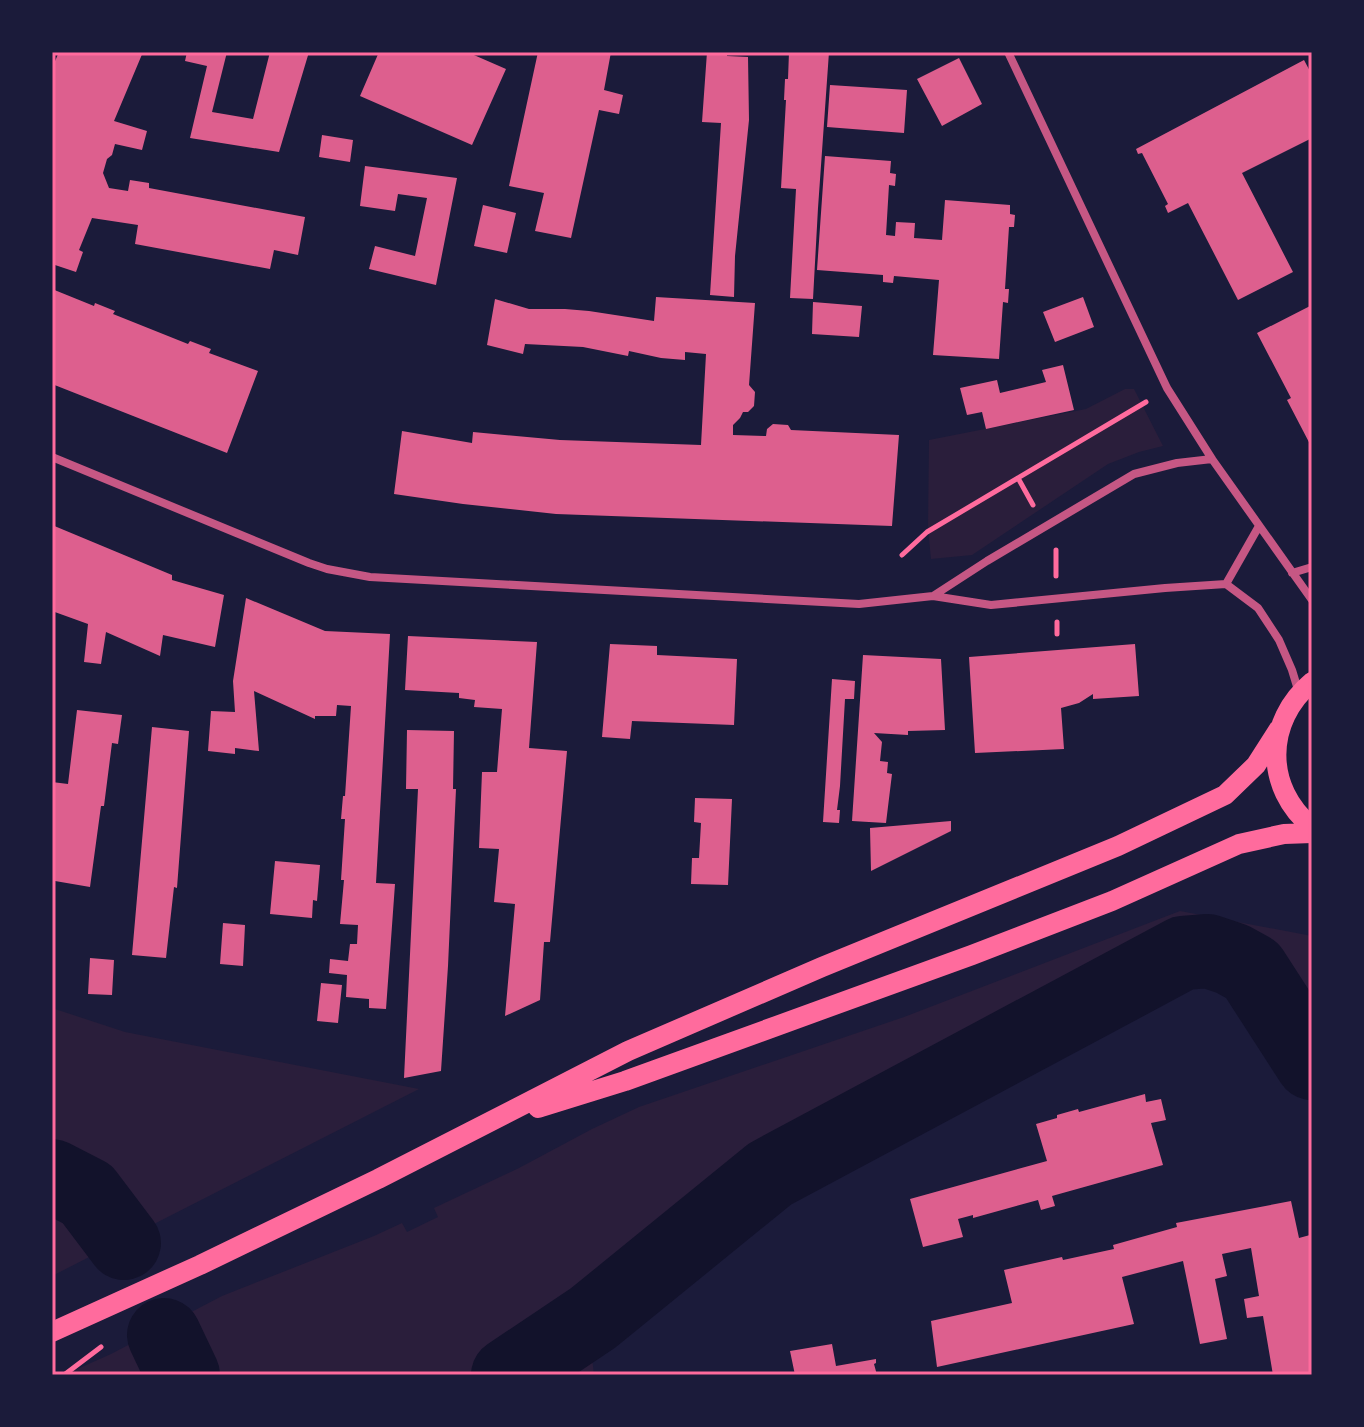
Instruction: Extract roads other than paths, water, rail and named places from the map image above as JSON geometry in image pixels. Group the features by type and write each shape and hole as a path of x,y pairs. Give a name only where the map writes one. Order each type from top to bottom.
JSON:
{"main road":[{"path":"52,1332 200,1265 492,1122 628,1051 836,961 1118,846 1225,795 1256,765 1287,710 1306,687"},
{"path":"1279,729 1276,752 1278,776 1286,798 1312,830"},
{"path":"492,1122 625,1081 972,955 1112,901 1239,844 1312,830"}],"street":[{"path":"1008,52 1167,388 1212,459 1312,600"},
{"path":"52,457 309,563 353,575 859,604 933,596 991,605 1226,584 1258,608 1279,640 1292,670 1306,687"},
{"path":"933,596 1134,474 1177,463 1212,459"},
{"path":"1226,584 1259,526"},
{"path":"1292,573 1312,567"}],"waterway":[{"path":"508,1375 593,1318 770,1174 1183,953 1208,951 1252,970 1312,1063"},
{"path":"52,1176 87,1194 124,1243"},
{"path":"164,1335 183,1375"}]}
